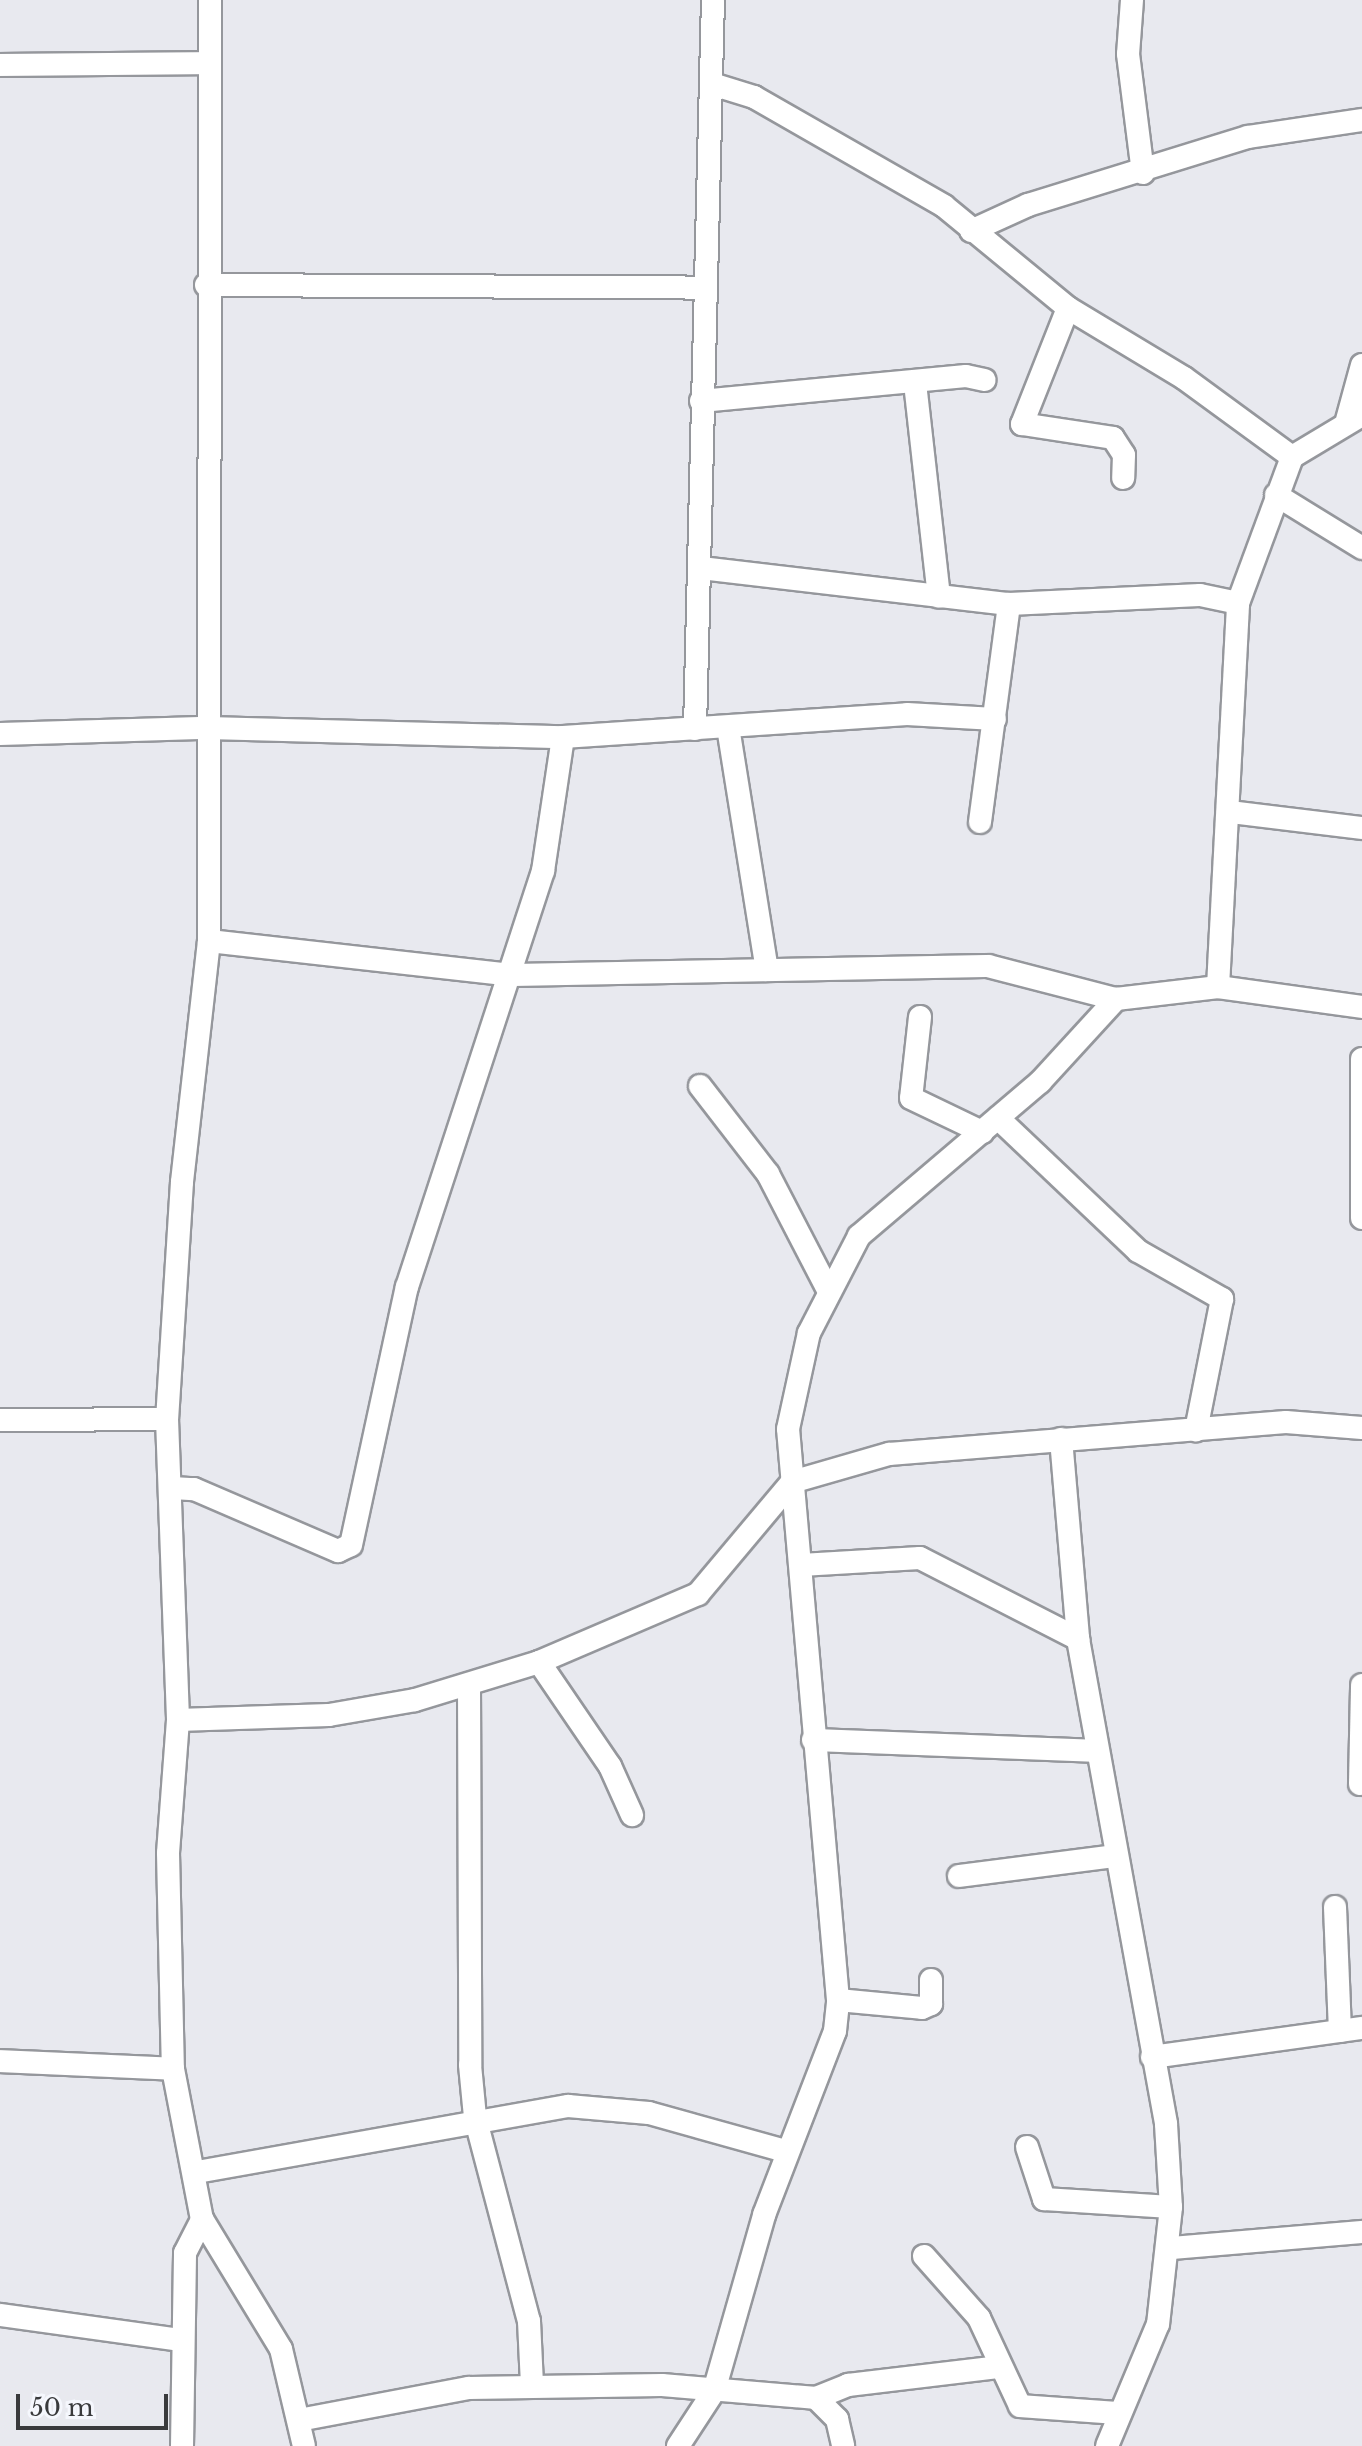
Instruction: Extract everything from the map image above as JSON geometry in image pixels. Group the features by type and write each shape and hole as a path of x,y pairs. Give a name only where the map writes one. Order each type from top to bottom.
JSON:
{"street":[{"path":"210,0 206,285 209,941 182,1182 167,1419 172,1488 178,1720 168,1853 173,2069 197,2172 202,2219 281,2349 304,2446"},
{"path":"695,729 701,568 702,288 713,0"},
{"path":"1132,0 1128,54 1143,173"},
{"path":"0,65 209,63"},
{"path":"712,84 754,97 944,206 1068,308 1184,378 1292,457"},
{"path":"971,231 1028,205 1143,173 1283,127 1362,120"},
{"path":"206,285 702,288"},
{"path":"1068,308 1022,424 1113,438 1124,455 1123,478"},
{"path":"1218,987 1230,812 1238,603 1292,457 1355,418 1362,365"},
{"path":"701,401 985,380"},
{"path":"915,383 939,597"},
{"path":"1276,495 1362,548"},
{"path":"701,568 1009,604 1200,595 1238,603"},
{"path":"980,822 1009,604"},
{"path":"0,734 208,728 563,737 907,714 995,719"},
{"path":"728,727 767,970"},
{"path":"172,1488 194,1489 338,1551 351,1545 407,1287 543,871 563,737"},
{"path":"1230,812 1362,828"},
{"path":"209,941 511,975 988,966 1116,999 1218,987 1362,1007"},
{"path":"678,2446 714,2391 785,2151 835,2031 838,2000 792,1482 795,1382 827,1288 859,1236 990,1125 1089,1035 1116,999"},
{"path":"920,1017 911,1098 990,1125 1138,1251 1222,1299 1196,1430"},
{"path":"1362,1059 1362,1218"},
{"path":"700,1086 768,1174 827,1288"},
{"path":"0,1420 167,1419"},
{"path":"178,1720 329,1715 469,1685 539,1662 698,1594 792,1482 889,1454 1286,1422 1362,1428"},
{"path":"1061,1439 1078,1639 1095,1751 1152,2057 1171,2207 1171,2248 1144,2371 1117,2413 1107,2446"},
{"path":"801,1565 920,1558 1078,1639"},
{"path":"539,1662 610,1766 632,1815"},
{"path":"469,1685 465,1860 475,2117 520,2274 532,2384"},
{"path":"1360,1784 1362,1685"},
{"path":"813,1740 1095,1751"},
{"path":"959,1876 1115,1856"},
{"path":"1152,2057 1351,2030 1335,1907"},
{"path":"838,2000 922,2008 931,2004 931,1980"},
{"path":"0,2061 173,2069"},
{"path":"197,2172 475,2117 568,2106 649,2113 785,2151"},
{"path":"1027,2147 1044,2199 1171,2207"},
{"path":"182,2446 181,2340 185,2253 202,2219"},
{"path":"1171,2248 1362,2232"},
{"path":"924,2256 979,2318 1020,2406 1117,2413"},
{"path":"0,2315 181,2340"},
{"path":"299,2420 469,2388 532,2384 816,2398 848,2385 1000,2367"},
{"path":"816,2398 837,2419 843,2446"}]}
